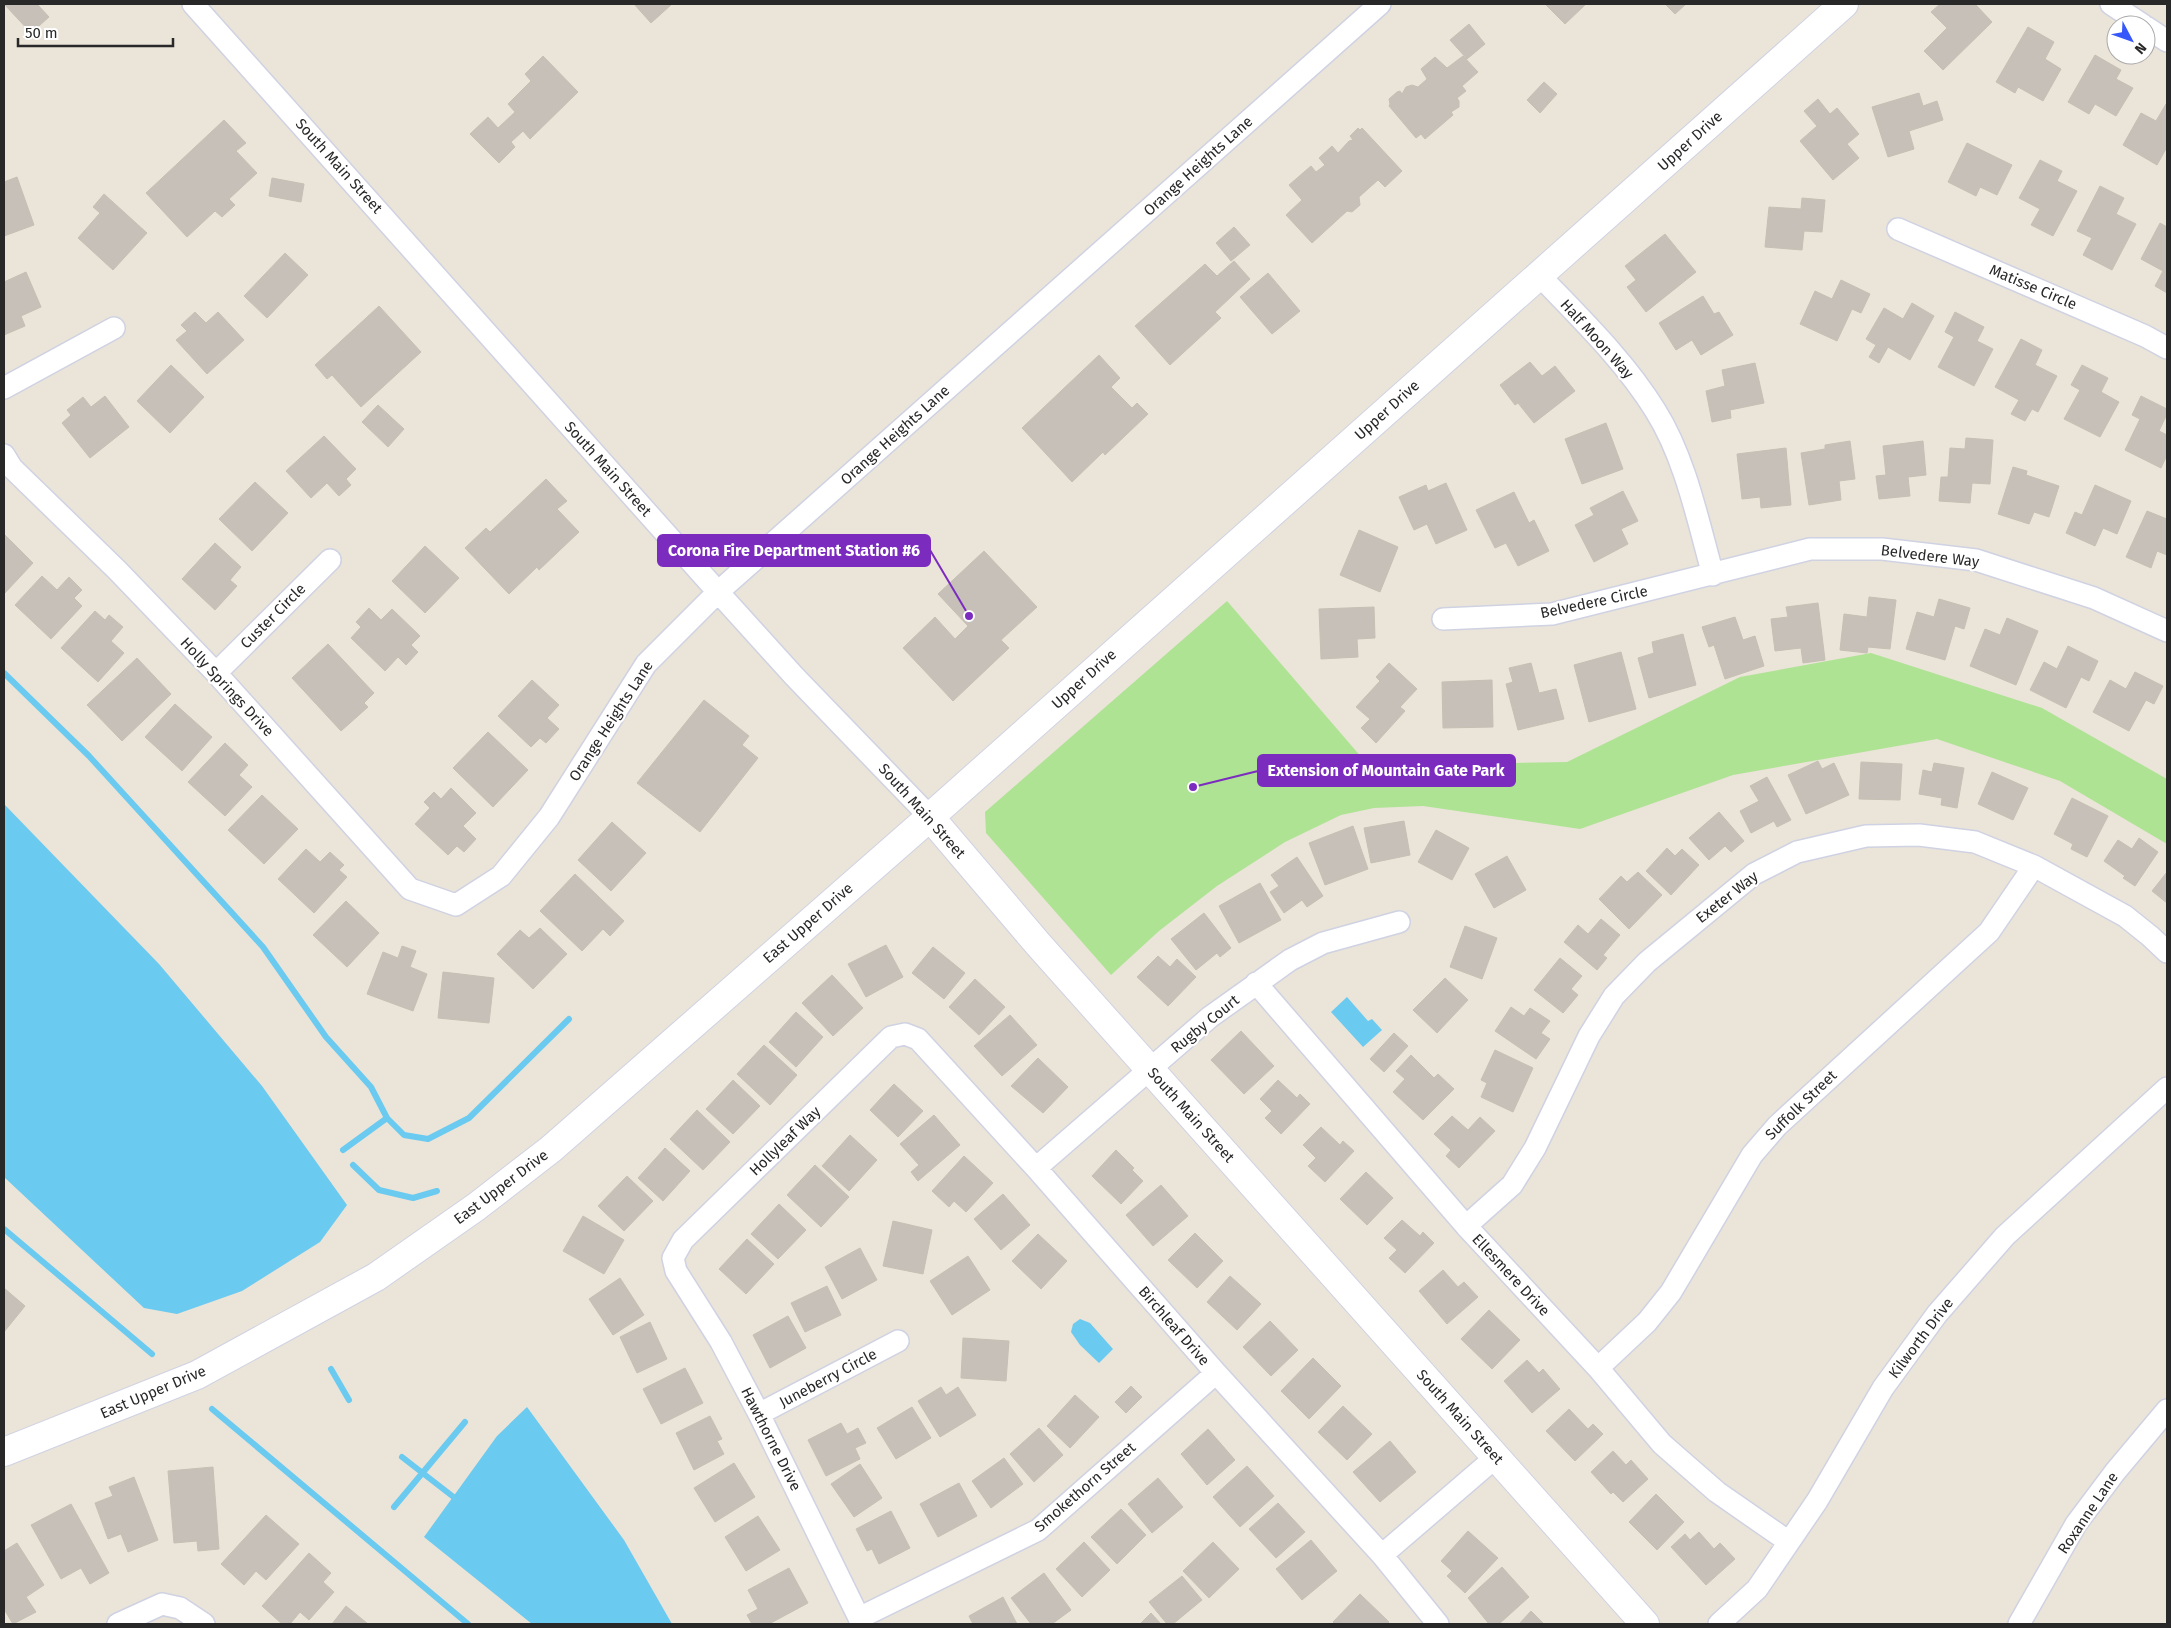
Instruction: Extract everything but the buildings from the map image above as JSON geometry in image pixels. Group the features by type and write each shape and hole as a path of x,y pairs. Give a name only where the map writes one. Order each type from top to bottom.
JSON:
{"main road":[{"name":"Upper Drive","path":"930,817 1844,4"},
{"name":"South Main Street","path":"930,817 1038,944 1645,1624"},
{"name":"East Upper Drive","path":"4,1452 197,1375 376,1277 476,1207 551,1149 930,817"}],"street":[{"name":"South Main Street","path":"194,4 794,676 930,817"},
{"name":"Orange Heights Lane","path":"456,905 501,876 549,817 646,664 718,592 1380,4"},
{"path":"2112,4 2128,15"},
{"path":"2156,34 2167,41"},
{"name":"Matisse Circle","path":"1898,229 2145,336 2167,348"},
{"name":"Half Moon Way","path":"1539,276 1620,361 1656,411 1682,467 1713,574"},
{"path":"4,388 114,328"},
{"name":"Holly Springs Drive","path":"4,455 12,468 216,673 410,890 456,905"},
{"name":"Belvedere Way","path":"1713,574 1810,550 1882,549 1976,560 2094,598 2167,632"},
{"name":"Custer Circle","path":"216,673 330,560"},
{"name":"Belvedere Circle","path":"1442,619 1552,614 1713,574"},
{"name":"Exeter Way","path":"1466,1226 1512,1185 1535,1148 1589,1036 1614,996 1647,962 1754,874 1797,852 1866,836 1919,835 1975,842 2034,866 2125,916 2167,952"},
{"name":"Suffolk Street","path":"1598,1368 1647,1322 1671,1292 1752,1155 1777,1126 1990,932 2034,866"},
{"name":"Rugby Court","path":"1036,1168 1210,1017 1256,983 1290,960 1323,943 1399,922"},
{"name":"Ellesmere Drive","path":"1256,983 1466,1226 1598,1368 1662,1444 1717,1492 1790,1542"},
{"name":"Birchleaf Drive","path":"905,1034 918,1039 1036,1168 1216,1373 1382,1555 1438,1624"},
{"name":"Hollyleaf Way","path":"673,1258 683,1240 891,1037 905,1034"},
{"name":"Kilworth Drive","path":"1719,1624 1757,1589 1818,1501 1882,1388 1937,1314 2005,1236 2167,1088"},
{"name":"Hawthorne Drive","path":"673,1258 676,1271 721,1342 759,1414 861,1621"},
{"name":"Juneberry Circle","path":"759,1414 898,1341"},
{"name":"Smokethorn Street","path":"861,1621 1038,1530 1216,1373"},
{"name":"Roxanne Lane","path":"2019,1624 2076,1524 2115,1472 2167,1410"},
{"path":"1382,1555 1496,1458"},
{"path":"118,1624 162,1604 180,1608 204,1624"}],"green space":[{"path":"1227,601 1369,766 1567,762 1740,677 1871,653 2042,708 2167,779 2167,844 2060,781 1937,739 1733,775 1580,829 1423,806 1374,808 1341,815 1285,842 1217,886 1159,931 1111,975 986,833 985,812"}],"water":[{"path":"4,804 159,964 262,1086 347,1205 320,1242 242,1291 177,1314 144,1308 4,1177"},
{"path":"1347,997 1368,1021 1372,1019 1382,1030 1363,1047 1331,1012"},
{"path":"1080,1319 1090,1323 1113,1349 1099,1363 1080,1345 1071,1332 1073,1324"},
{"path":"527,1407 624,1540 672,1624 532,1624 424,1537 497,1436"}],"waterway":[{"path":"4,673 89,756 263,947 326,1037 371,1087 387,1118"},
{"path":"343,1150 387,1118 404,1135 428,1139 469,1118 569,1019"},
{"path":"353,1165 379,1190 413,1198 437,1191"},
{"path":"4,1229 152,1354"},
{"path":"331,1369 349,1400"},
{"path":"212,1409 468,1624"},
{"path":"394,1507 465,1422"},
{"path":"402,1457 460,1502"}],"place":[{"name":"Corona Fire Department Station #6","path":"969,616"},
{"name":"Extension of Mountain Gate Park","path":"1193,787"}]}
